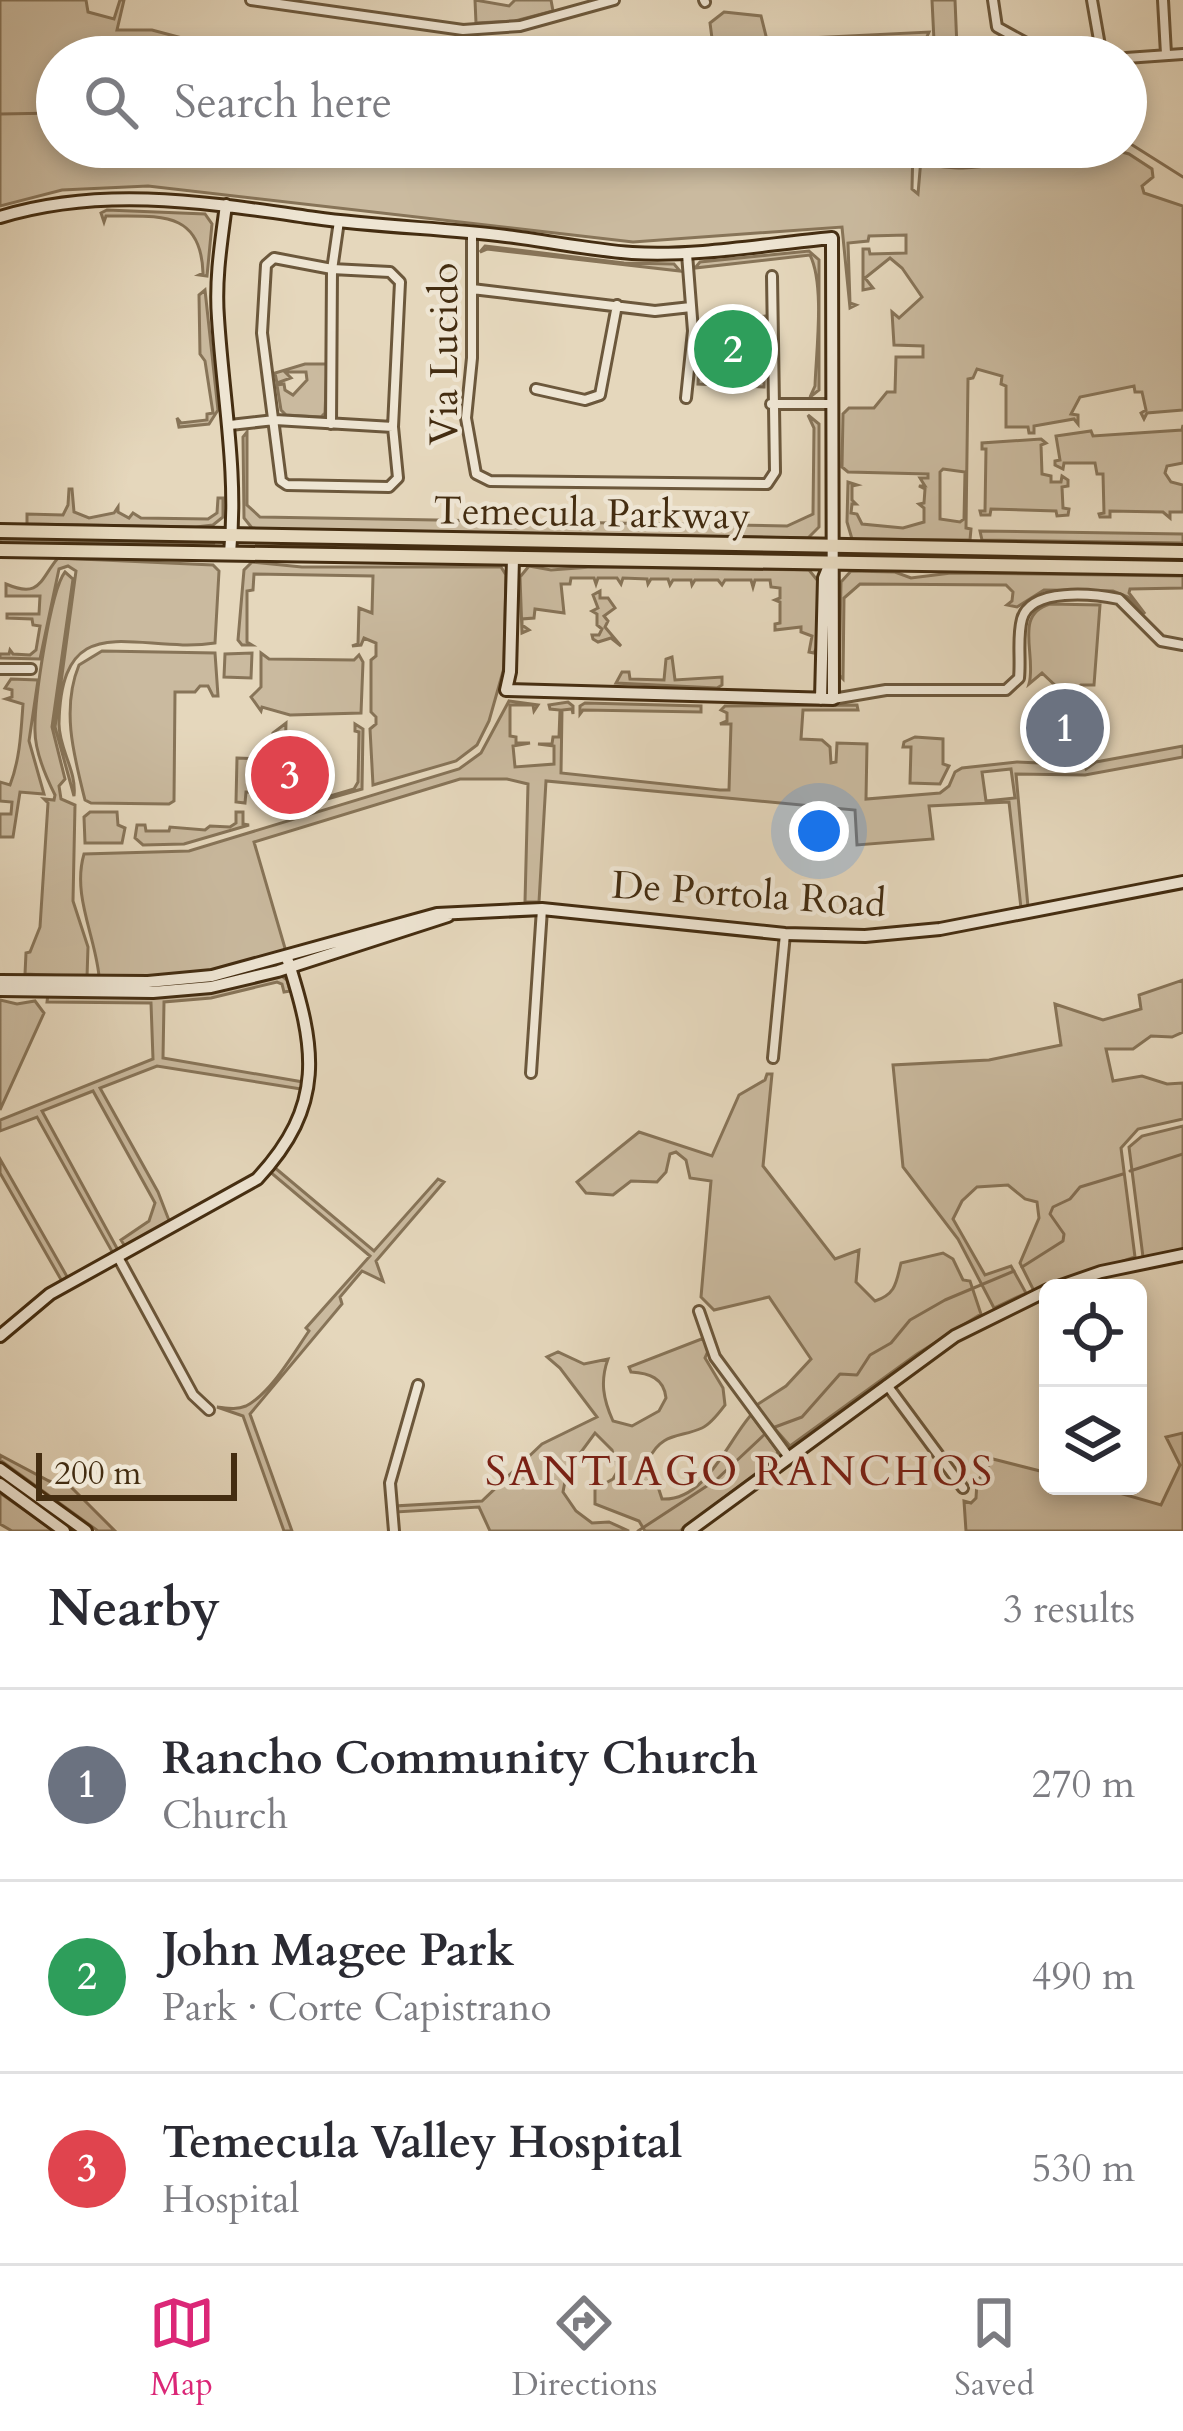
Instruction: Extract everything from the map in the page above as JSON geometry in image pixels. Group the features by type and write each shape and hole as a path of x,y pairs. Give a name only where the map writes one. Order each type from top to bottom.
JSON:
{"main road":[{"name":"Temecula Parkway","path":"0,531 1183,552"},
{"name":"Temecula Parkway","path":"0,550 1183,568"}],"street":[{"path":"251,0 463,30 520,26 614,0"},
{"path":"993,0 997,27 1014,36"},
{"path":"1092,0 1098,36"},
{"path":"1163,0 1166,54"},
{"path":"1147,56 1183,54"},
{"path":"0,217 52,202 95,198 226,205 628,253 832,238 830,563 836,578 827,699"},
{"path":"226,205 218,262 218,316 234,461 230,553"},
{"path":"331,424 332,268 339,221"},
{"name":"Via Lucido","path":"472,233 466,418 476,474 490,481 766,484 775,472 771,404"},
{"path":"686,252 692,354 686,398"},
{"path":"282,258 332,268 384,272 400,282 393,427 398,478 389,487 287,485 278,475 261,317 266,265 282,258"},
{"path":"772,275 771,404 833,404"},
{"path":"472,289 655,310 691,307"},
{"path":"536,389 585,400 603,390 616,305"},
{"path":"230,425 274,420 393,427"},
{"path":"513,558 506,690 827,699 886,690 1006,691 1019,677 1023,616 1031,604 1046,597 1119,599 1161,641 1183,645"},
{"path":"0,669 32,669"},
{"name":"De Portola Road","path":"6,990 191,989 289,963 428,915 542,909 785,934 865,936 940,928 1183,882"},
{"path":"531,1073 542,909"},
{"path":"773,1058 785,934"},
{"path":"0,1336 50,1294 257,1179 281,1153 299,1124 312,1058 307,1019 289,963"},
{"name":"De Portola Road","path":"0,981 193,979 289,963"},
{"path":"6,990 86,988 92,982"},
{"path":"1080,1279 1183,1256"},
{"path":"119,1259 193,1394 209,1410"},
{"path":"689,1531 955,1336 1039,1295"},
{"path":"699,1311 715,1357 788,1456"},
{"path":"886,1383 963,1488"},
{"path":"394,1531 390,1483 418,1385"},
{"path":"0,1469 86,1531"},
{"path":"0,1484 64,1531"}],"shaded area":[{"path":"0,0 86,0 88,12 114,19 124,0 117,30 152,30 175,36 36,36 36,168 912,168 912,189 918,194 920,168 1147,166 1153,177 1142,186 1144,193 1183,206 1183,410 1147,413 1144,419 1142,392 1135,392 1134,386 1080,397 1071,414 1078,415 1078,424 1074,419 1034,426 1034,433 1029,433 1028,427 1006,427 1002,376 977,369 968,379 966,528 971,529 970,540 852,539 847,522 848,482 857,485 852,486 856,504 851,513 862,524 903,528 924,522 924,508 919,504 924,503 925,489 919,486 925,486 920,478 928,474 848,472 842,467 843,414 849,408 874,408 887,392 895,392 896,357 923,357 923,346 894,345 892,312 899,318 922,297 902,268 890,258 865,278 873,288 863,290 863,249 870,254 906,253 906,235 869,236 868,241 848,243 850,303 856,305 850,308 842,227 633,242 148,186 62,190 0,206","holes":["943,469 965,472 964,519 940,519"]},
{"path":"475,0 509,6 515,0 551,0 553,11 515,21 476,23"},
{"path":"932,0 955,0 956,36 934,36"},
{"path":"724,12 761,16 766,36 712,36 710,23"},
{"path":"929,32 927,36 848,36"},
{"path":"101,213 205,214 212,224 207,276 199,275 203,273 200,252 185,227 142,216 106,216 104,222"},
{"path":"485,246 624,263 674,264 680,271 487,249 480,252"},
{"path":"809,251 819,260 819,319 810,255 695,268 700,262"},
{"path":"205,290 218,410 209,424 179,427 177,418 181,423 207,420 207,414 213,413 200,354 199,295"},
{"path":"766,316 764,387 698,384 701,323"},
{"path":"819,319 819,390 810,397 815,386"},
{"path":"305,364 327,364 321,417 286,415 281,410 277,385 284,384 293,395 307,380 306,372 285,372 291,378 277,383 275,373"},
{"path":"808,415 819,424 819,527 808,538 261,529 252,528 244,518 243,437 247,432 247,505 260,517 787,526 813,514 814,428"},
{"path":"1183,425 1183,463 1167,466 1165,473 1171,482 1183,485 1183,512 1170,512 1170,518 1163,512 1110,511 1110,517 1100,517 1104,513 1103,474 1097,474 1095,463 1064,463 1063,469 1055,465 1060,460 1056,436 1182,430"},
{"path":"1041,439 1046,443 1041,445 1042,474 1051,476 1051,482 1061,482 1062,476 1068,480 1068,486 1062,487 1068,515 991,509 990,515 981,515 985,511 986,449 982,443"},
{"path":"69,489 74,512 89,518 114,513 118,507 129,518 133,513 141,518 208,519 217,513 218,498 223,498 223,517 213,525 196,527 27,524 27,514 63,515"},
{"path":"980,531 1183,534 1183,543 982,540"},
{"path":"0,539 213,542 215,543 0,543"},
{"path":"351,544 812,552 700,555 249,547"},
{"path":"847,557 1183,557 1183,559"},
{"path":"58,558 213,565 219,571 215,643 109,642 89,648 73,662 63,686 59,724 74,796 55,727 76,571 68,566 59,569 40,659 0,658 10,650 30,655 36,650 40,626 33,625 32,619 7,618 7,614 39,614 40,596 6,596 6,584 33,588"},
{"path":"252,562 302,567 501,567 506,575 504,668 477,745 456,761 373,785 370,729 376,717 371,712 371,660 376,656 376,643 364,638 361,645 352,646 358,644 359,608 372,613 373,576 254,574 253,590 247,591 247,642 252,645 242,645 238,640 244,570"},
{"path":"529,566 551,570 809,570 818,581 817,647 809,652 812,636 801,632 801,627 775,630 780,623 780,602 775,600 780,598 780,588 771,587 770,580 755,580 753,587 751,580 725,580 722,585 718,580 695,580 692,585 691,580 673,580 670,585 668,579 651,579 648,584 647,579 623,578 621,584 617,578 598,578 596,584 594,578 571,578 570,584 561,584 564,613 535,609 534,618 522,619 529,630 522,633 520,577"},
{"path":"851,571 895,572 911,578 951,573 1183,576 1183,588 1130,589 1145,614 1128,597 1113,591 1044,590 1017,607 1007,605 1013,592 1006,585 860,584 844,598 843,679 839,675 841,582"},
{"path":"65,572 73,579 52,727 65,779 59,786 61,799 75,805 73,901 88,947 87,977 25,974 26,953 40,927 48,803 44,799 54,800 55,795 37,748 37,697 49,623"},
{"path":"600,591 600,598 608,598 615,608 604,616 605,627 621,646 611,638 593,639 602,629 592,611 598,608 593,595"},
{"path":"1050,604 1100,605 1094,685 1066,690 1042,673 1029,684 1029,626 1039,609"},
{"path":"102,651 215,653 218,696 208,686 175,692 174,801 169,804 85,800 71,732 71,698 79,665"},
{"path":"252,653 251,678 224,677 225,654"},
{"path":"261,653 269,659 354,660 359,655 363,662 361,713 290,715 262,707 261,711 251,697 261,687"},
{"path":"672,657 675,680 722,677 722,685 616,683 622,672 629,672 630,679 664,680 666,659"},
{"path":"11,679 38,680 29,741 44,794 20,792 13,837 0,837 0,814 11,814 12,802 0,801 0,782 10,785 13,775 23,704 6,699 12,697 12,690 5,688"},
{"path":"509,701 538,705 534,711 533,705 510,705 510,736 516,737 516,743 530,743 513,746 515,767 554,764 554,746 538,744 552,744 553,737 559,737 560,710 549,705 568,702 573,706 573,714 572,709 562,710 561,773 720,790 729,790 731,724 720,724 727,721 727,713 721,710 725,706 857,705 858,710 803,710 801,739 822,740 830,747 831,763 836,762 837,743 867,744 866,799 940,793 962,768 1017,762 1084,765 1086,769 1096,762 1183,746 1183,757 1085,775 1016,774 1028,907 1021,908 1009,802 929,806 933,839 857,845 855,810 546,781 539,902 525,902 528,784 460,779 254,842 287,955 194,975 99,976 82,900 84,854 189,851 459,769 481,753","holes":["1011,769 1015,798 986,801 982,772"]},
{"path":"585,703 701,706 701,712 583,710 580,714"},
{"path":"286,723 284,788 290,794 274,800 273,733"},
{"path":"355,724 363,729 362,789 278,813 279,806 286,809 354,789 359,732"},
{"path":"915,737 943,739 943,764 949,766 940,784 910,783 911,747 903,747"},
{"path":"237,758 264,759 260,792 246,792 245,803 236,802"},
{"path":"90,812 117,812 118,825 125,828 122,843 85,843 84,817"},
{"path":"236,812 243,812 243,824 249,825 184,844 143,845 135,838 137,825 145,825 146,831 230,827 236,823"},
{"path":"279,974 290,991 284,992 277,982 211,998 164,1002 163,1058 303,1082 301,1089 157,1066 100,1088 158,1192 170,1223 126,1248 121,1240 149,1221 155,1203 93,1091 42,1111 119,1252 114,1255 37,1117 0,1131 0,1120 153,1059 151,1003 47,1002 48,994 110,995"},
{"path":"1183,980 1183,1032 1151,1036 1133,1049 1106,1049 1113,1081 1142,1076 1167,1084 1183,1083 1183,1119 1138,1129 1121,1148 1135,1257 1070,1279 1039,1279 1039,1289 1034,1291 1020,1263 1039,1218 1037,1202 1008,1185 977,1187 953,1219 985,1275 1011,1266 1026,1293 994,1308 958,1239 903,1167 893,1065 989,1060 1061,1045 1055,1004 1103,1020 1141,1009 1139,995"},
{"path":"0,1000 35,1001 44,1013 0,1110"},
{"path":"772,1074 763,1166 835,1259 859,1250 856,1282 875,1301 891,1291 901,1263 943,1253 953,1259 963,1280 970,1281 981,1314 790,1446 755,1406 786,1386 811,1359 769,1297 714,1310 701,1297 711,1181 690,1178 686,1160 676,1152 670,1154 666,1172 657,1182 631,1181 613,1195 586,1193 577,1182 639,1132 712,1156 739,1095 765,1080"},
{"path":"1183,1126 1183,1251 1143,1257 1129,1147 1142,1136"},
{"path":"0,1159 69,1280 63,1283 0,1173"},
{"path":"274,1167 374,1251 438,1179 444,1182 376,1261 383,1281 362,1271 340,1297 342,1304 250,1414 292,1531 284,1531 243,1416 217,1407 242,1407 264,1392 309,1331 306,1328 370,1256 269,1171"},
{"path":"704,1338 705,1358 723,1388 725,1405 705,1426 666,1440 654,1450 649,1459 662,1499 691,1491 703,1480 751,1415 778,1451 775,1459 680,1531 645,1531 639,1521 595,1504 595,1489 613,1479 618,1470 612,1450 595,1433 567,1471 563,1492 592,1523 609,1522 629,1531 490,1531 479,1507 396,1512 395,1506 482,1501 542,1444 597,1417 547,1357 558,1352 584,1364 608,1359 603,1382 610,1413 613,1421 632,1426 659,1411 666,1398 659,1381 631,1372 629,1367"},
{"path":"1183,1433 1183,1531 966,1531 964,1501 971,1503 976,1498 977,1482 993,1459 1039,1471 1039,1495 1126,1495 1161,1505 1180,1465 1166,1437"},
{"path":"0,1455 71,1487 115,1531 98,1531 0,1460"},
{"path":"0,1493 54,1531 12,1531 0,1524"}],"waterway":[{"path":"0,114 36,113"},
{"path":"1147,154 1183,177"},
{"path":"1130,1171 1183,1154"},
{"path":"1022,1267 1063,1241 1064,1234 1050,1214 1053,1207 1070,1199 1080,1187 1123,1174"},
{"path":"775,1427 802,1417 840,1374 857,1375 870,1355 891,1343 910,1320 1014,1271"},
{"path":"638,1531 716,1480 765,1434"}],"place":[{"name":"John Magee Park","path":"733,349"},
{"name":"Rancho Community Church","path":"1065,728"},
{"name":"Temecula Valley Hospital","path":"290,775"}],"district":[{"name":"SANTIAGO RANCHOS","path":"740,1470"}]}
